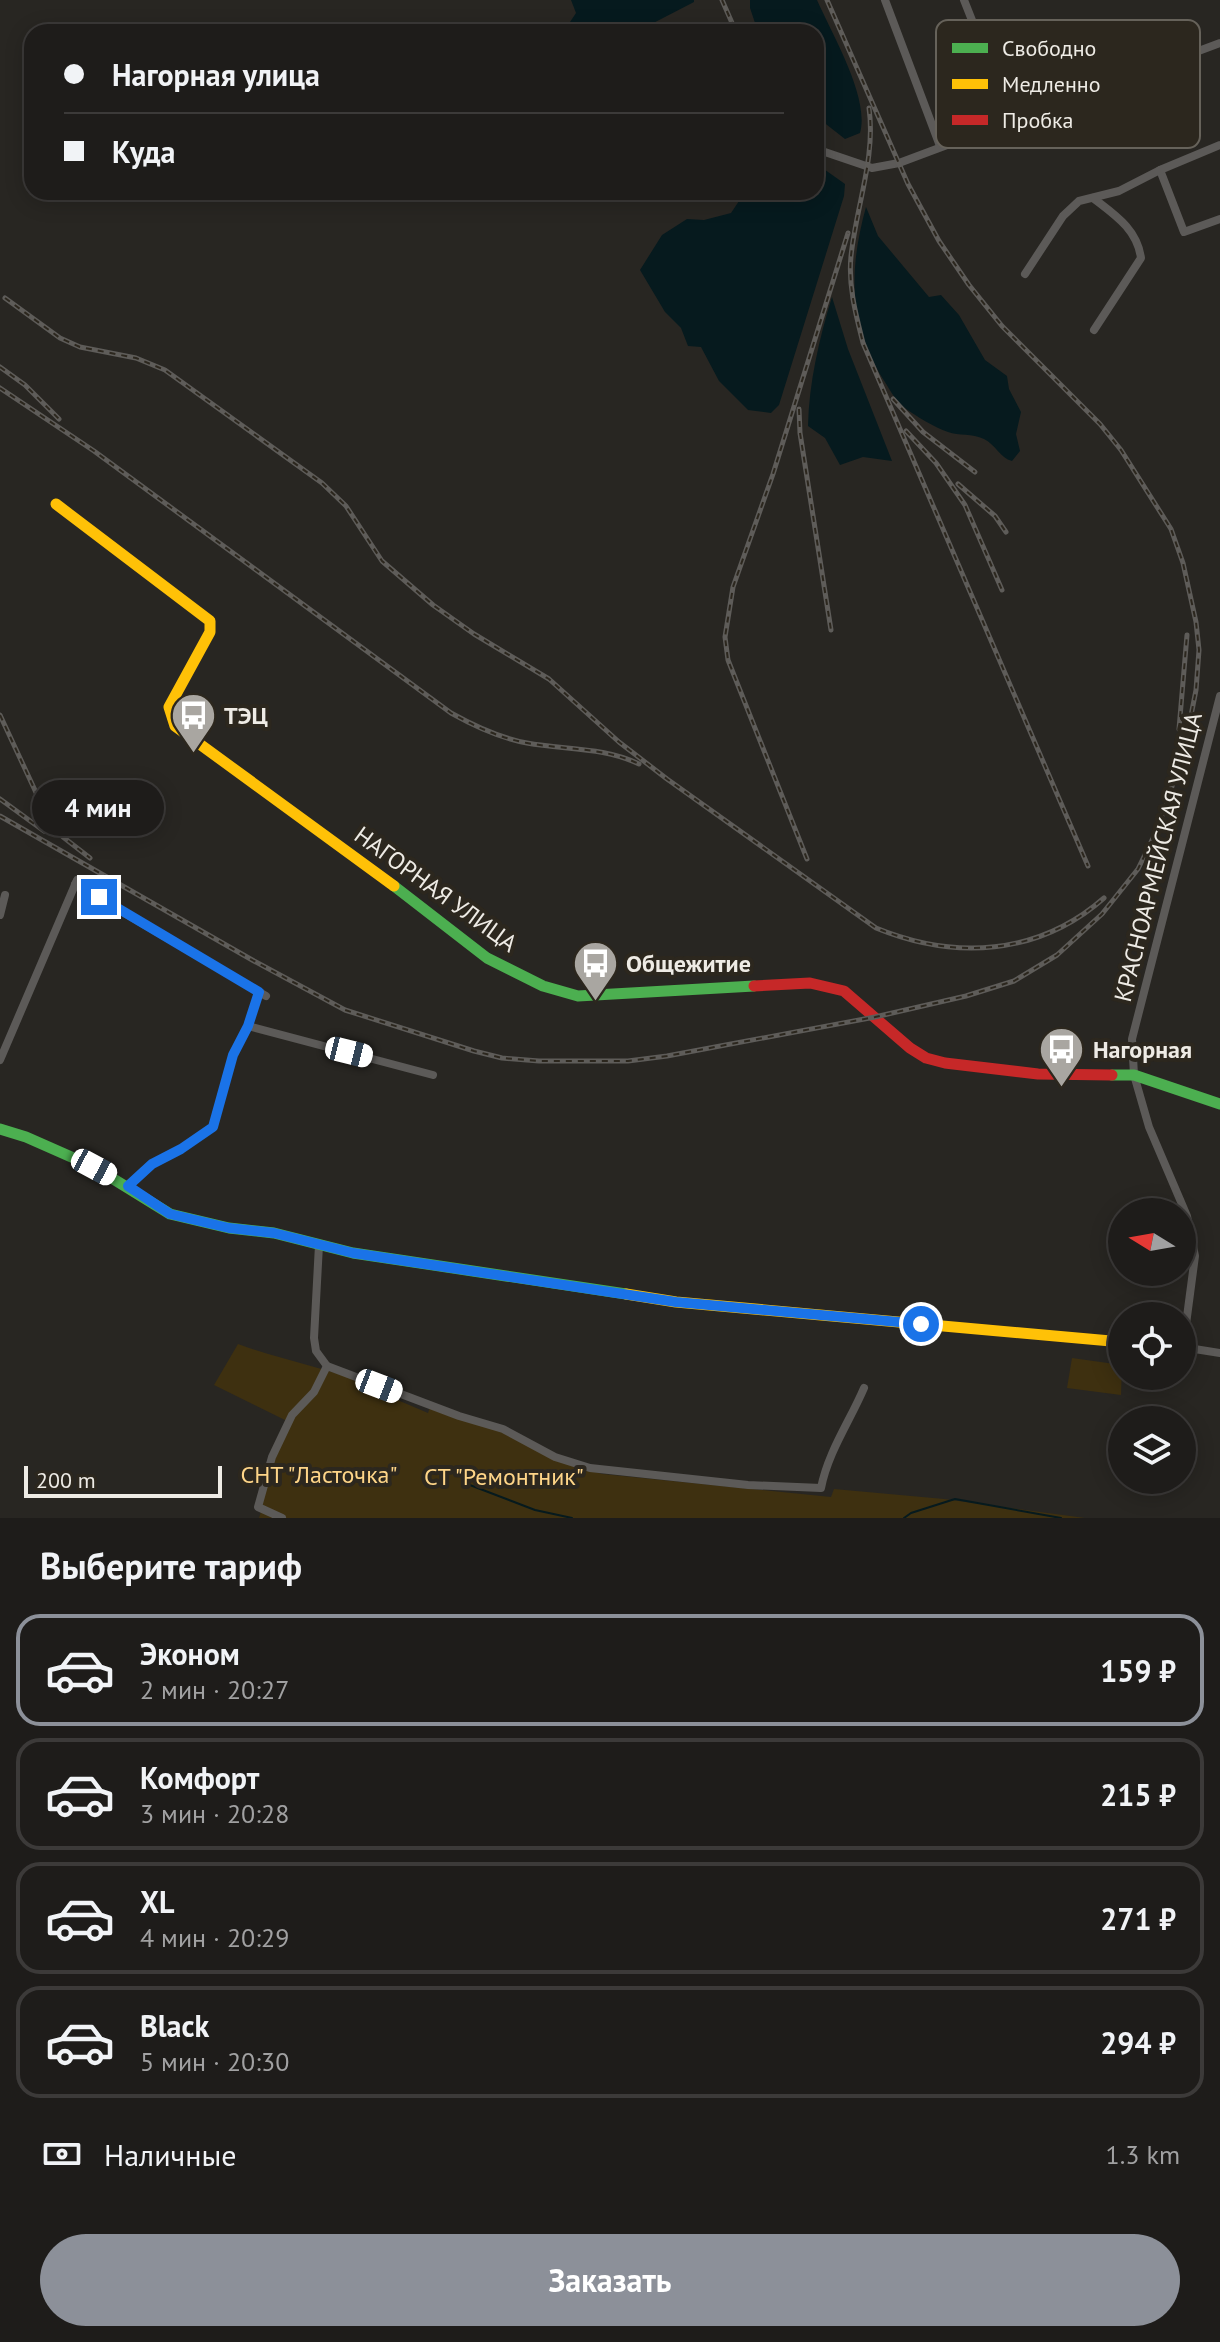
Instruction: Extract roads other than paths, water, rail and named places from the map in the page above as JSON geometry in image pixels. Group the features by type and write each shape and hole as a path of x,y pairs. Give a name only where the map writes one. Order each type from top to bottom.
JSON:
{"street":[{"path":"885,0 936,135"},
{"path":"964,0 972,20"},
{"path":"1200,50 1220,43"},
{"path":"1025,274 1063,216 1079,201 1119,191 1220,145"},
{"path":"824,152 872,168 899,163 936,148"},
{"path":"1160,170 1184,232 1220,219"},
{"path":"1093,198 1124,222 1139,242 1141,258 1094,330"},
{"name":"НАГОРНАЯ УЛИЦА","path":"56,504 210,621 210,632 169,707 175,726 408,896 487,958 543,986 578,996 810,983 844,991 926,1058 1038,1074 1134,1075 1220,1104"},
{"name":"КРАСНОАРМЕЙСКАЯ УЛИЦА","path":"1134,1075 1132,1039 1220,696"},
{"path":"0,1060 76,881 262,994 233,1055 213,1127 152,1164 128,1186"},
{"path":"0,915 5,895"},
{"path":"248,1026 433,1075"},
{"path":"1134,1075 1149,1127 1187,1216 1195,1256 1189,1302"},
{"path":"0,1129 94,1167 170,1214 229,1228 274,1233 353,1253 676,1302 1108,1341"},
{"path":"319,1245 314,1338 316,1351 327,1366 459,1416 503,1429 555,1457 590,1468 748,1485 821,1488 833,1448 850,1421 864,1388"},
{"path":"1196,1349 1220,1353"},
{"path":"282,1518 258,1507 272,1457 292,1415 314,1392 327,1366"}],"water":[{"path":"571,0 694,0 651,24 569,24 576,13"},
{"path":"750,0 817,0 855,85 862,119 860,133 845,139 824,123 824,24 755,24"},
{"path":"824,169 845,184 844,196 779,405 771,413 748,410 719,381 701,347 688,346 681,328 665,312 640,270 662,235 687,219 704,220 731,213 740,200 824,200"},
{"path":"866,207 878,236 929,297 941,295 959,315 985,360 1007,376 1009,389 1021,412 1016,434 1020,451 1012,461 984,439 948,432 915,415 898,402 883,379 863,337 855,295 857,252"},
{"path":"832,297 848,349 892,461 863,457 840,465 825,438 808,426 816,361"}],"waterway":[{"path":"462,1482 535,1510 572,1518"},
{"path":"904,1518 955,1499 1061,1518"}],"railway":[{"path":"722,0 732,24"},
{"path":"0,816 345,1010 502,1058 628,1061 667,1056 875,1017 966,996 1014,981 1057,955 1102,914 1138,869 1153,838 1187,736 1196,690 1199,650 1183,563 1171,529 1121,450 1100,424 1002,326 939,241 908,184 827,0"},
{"path":"869,108 868,163 850,267 853,300 863,343 1088,866"},
{"path":"807,859 728,660 725,637 733,587 773,474 848,233"},
{"path":"5,298 60,338 80,347 136,358 165,370 322,483 346,506 382,561 433,605 549,679 619,742 667,779 876,928 935,945 994,947 1052,932 1104,898"},
{"path":"0,367 25,385 59,419"},
{"path":"0,388 94,451 451,713 517,741 598,752 639,764"},
{"path":"893,399 923,432 975,472"},
{"path":"799,409 800,433 831,630"},
{"path":"906,431 936,463 965,505 1002,590"},
{"path":"958,484 995,516 1006,532"},
{"path":"1179,729 1187,635"},
{"path":"0,715 46,814 63,837 90,858"},
{"path":"0,799 44,831"}],"place":[{"name":"ТЭЦ","path":"193,754"},
{"name":"Общежитие","path":"595,1002"},
{"name":"Нагорная","path":"1062,1088"}],"park label":[{"name":"СНТ \"Ласточка\"","path":"319,1474"},
{"name":"СТ \"Ремонтник\"","path":"504,1476"}]}
